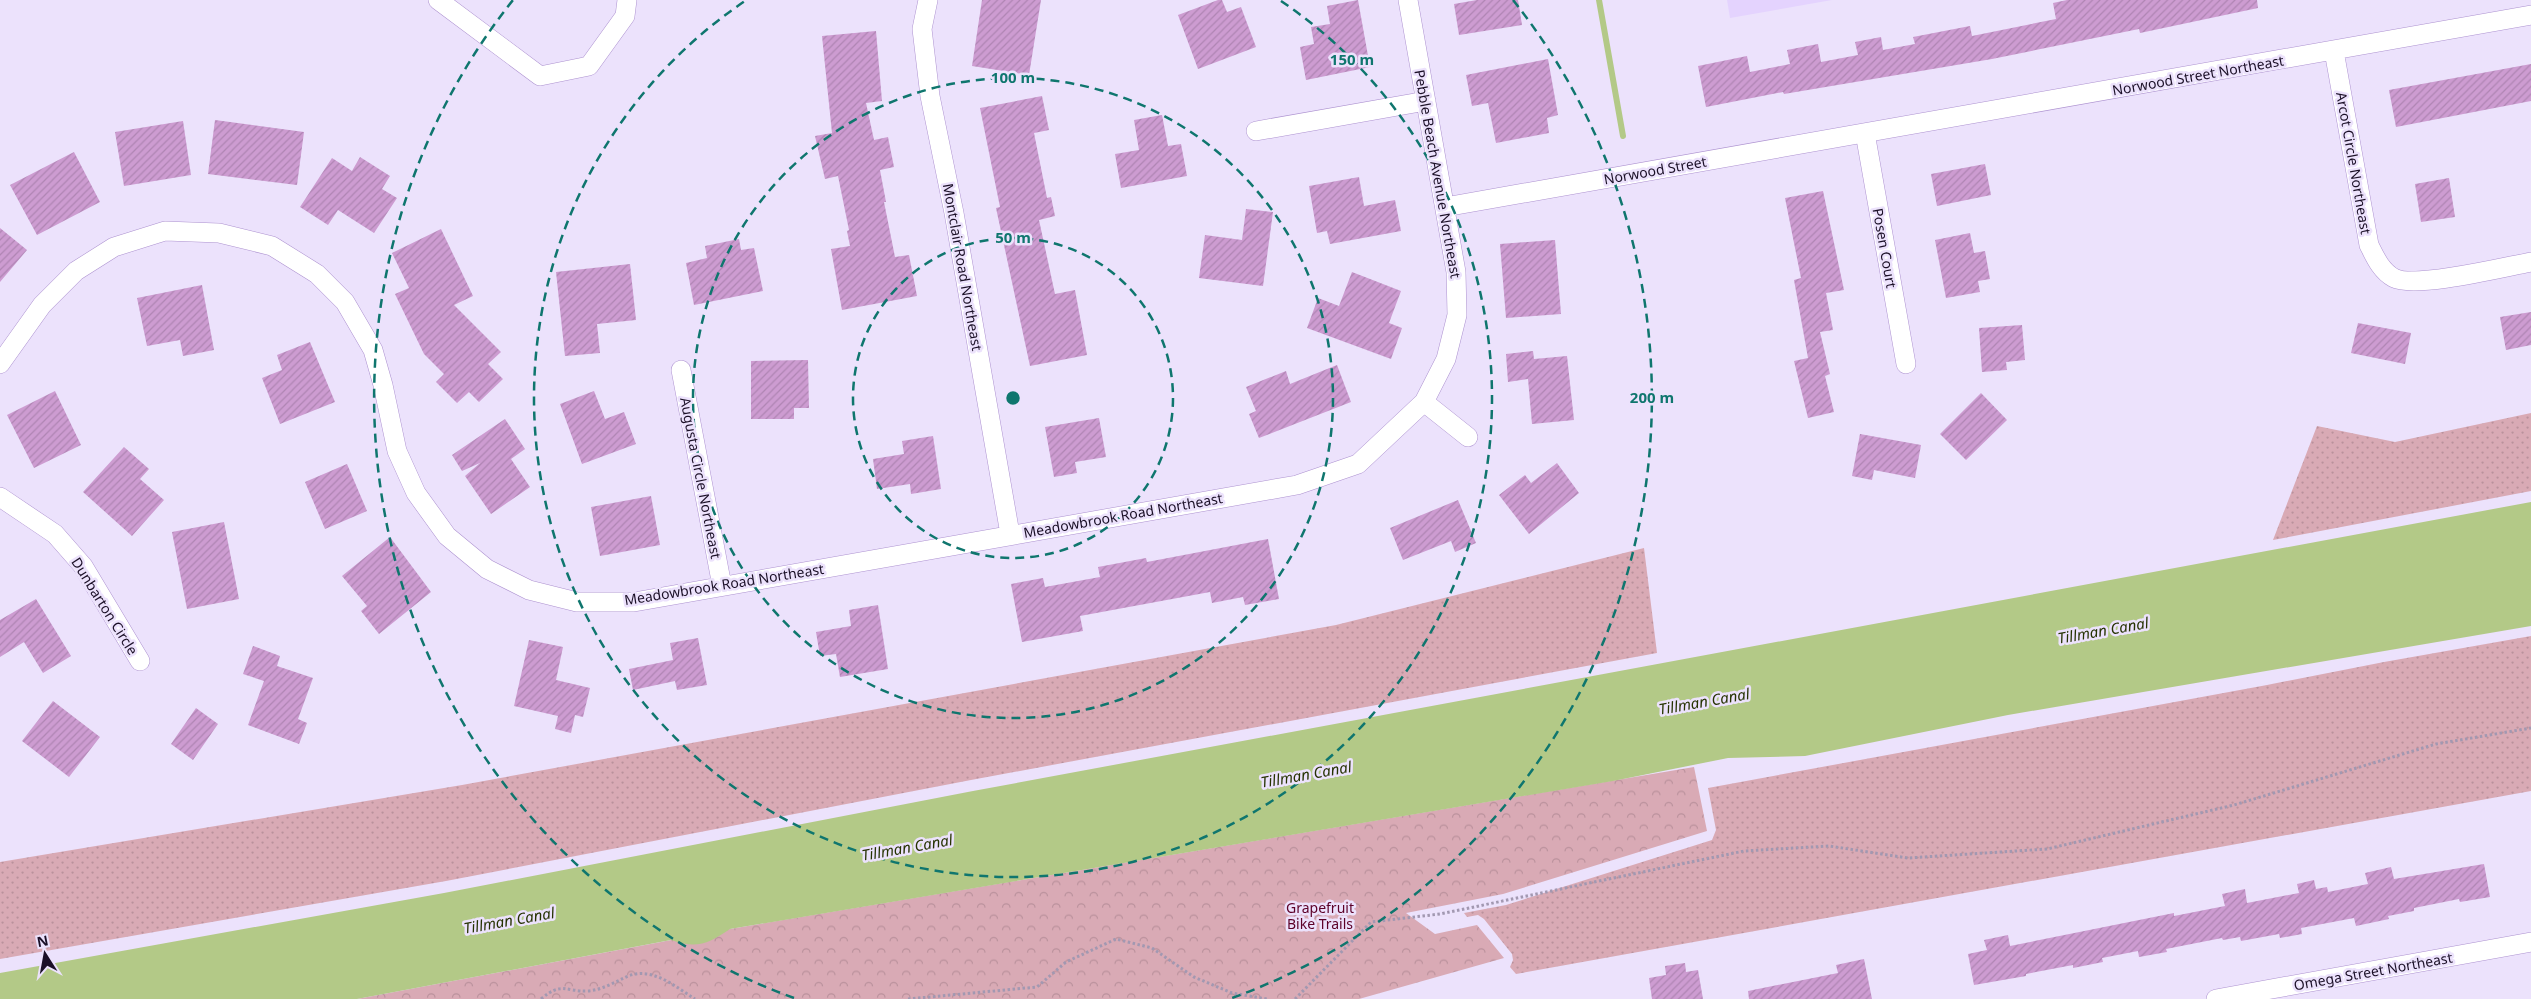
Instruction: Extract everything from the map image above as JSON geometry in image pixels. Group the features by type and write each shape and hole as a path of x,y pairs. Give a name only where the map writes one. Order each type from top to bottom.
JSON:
{"street":[{"path":"438,0 540,76 589,66 625,16 628,0"},
{"name":"Montclair Road Northeast","path":"928,0 922,29 930,96 954,213 1010,534"},
{"name":"Pebble Beach Avenue Northeast","path":"1408,0 1456,272 1457,315 1446,359 1424,402"},
{"name":"Norwood Street Northeast","path":"1865,133 2531,15"},
{"name":"Arcot Circle Northeast","path":"2334,51 2369,245 2379,265 2394,278 2416,282 2531,262"},
{"path":"1256,131 1426,101"},
{"name":"Norwood Street","path":"1445,207 1865,133"},
{"name":"Posen Court","path":"1865,133 1906,364"},
{"name":"Meadowbrook Road Northeast","path":"0,364 42,305 76,271 114,248 165,231 219,233 272,246 316,274 345,302 373,350 383,385 397,451 416,493 447,536 487,569 529,590 577,602 634,602 1010,534 1297,486 1358,464 1424,402"},
{"name":"Augusta Circle Northeast","path":"681,370 722,586"},
{"path":"1424,402 1468,437"},
{"name":"Dunbarton Circle","path":"0,497 55,534 83,566 140,661"},
{"name":"Omega Street Northeast","path":"2216,999 2531,942"}],"path":[{"path":"1295,999 1372,922 1440,914 1744,851 1829,846 1908,858 2047,849 2234,805 2436,744 2531,728"},
{"path":"908,999 1037,987 1066,962 1116,939 1152,948 1194,977 1232,993 1267,999"},
{"path":"541,999 552,989 568,988 588,991 610,985 627,976 644,973 663,978 695,999"}],"shaded area":[{"path":"1727,0 1832,0 1730,18"}],"green space":[{"path":"2531,413 2531,491 2273,540 2317,426 2395,442"},
{"path":"1644,548 1657,653 971,780 446,881 0,959 0,862 462,785 1336,625"},
{"path":"2531,636 2531,791 1516,974 1510,967 1513,960 1512,954 1484,919 1478,915 1467,917 1464,913 1506,905 1712,840 1716,830 1708,788"},
{"name":"Grapefruit Bike Trails","path":"1694,767 1707,831 1503,894 1406,913 1435,934 1477,925 1504,958 1359,999 357,999 730,929"}],"water":[{"name":"Tillman Canal","path":"2531,502 2531,626 2008,715 1805,756 1728,758 1613,781 730,929 702,944 680,943 671,940 357,999 0,999 0,973 444,893 973,791"}],"building":[{"path":"982,0 1041,0 1029,75 972,66"},
{"path":"1222,0 1227,12 1241,7 1256,47 1198,69 1178,15"},
{"path":"1358,0 1370,67 1306,80 1300,47 1314,44 1311,27 1330,24 1327,6"},
{"path":"1477,0 1518,0 1522,25 1459,35 1454,4"},
{"path":"2067,0 2257,0 2258,8 2140,33 2139,29 1992,59 1784,94 1783,92 1706,107 1698,66 1747,56 1750,72 1790,64 1787,50 1818,44 1821,62 1858,55 1855,42 1881,37 1883,50 1915,44 1913,37 1970,26 1972,36 2056,19 2053,3"},
{"path":"876,31 882,101 866,103 874,140 888,137 894,167 880,170 886,202 884,202 895,257 909,255 917,296 842,310 831,249 850,246 847,231 849,230 838,176 825,179 815,136 832,133 822,36"},
{"path":"1548,59 1558,115 1547,118 1549,133 1496,143 1488,103 1472,106 1466,75"},
{"path":"2531,64 2531,101 2396,127 2389,90"},
{"path":"1042,96 1049,130 1034,133 1047,198 1051,197 1055,216 1039,220 1055,294 1075,290 1087,355 1030,366 996,208 1000,207 980,108"},
{"path":"1162,115 1168,146 1181,144 1187,176 1121,188 1115,154 1139,150 1134,120"},
{"path":"215,120 304,132 297,185 208,174"},
{"path":"183,121 191,175 124,186 115,132"},
{"path":"74,152 100,202 37,235 10,185"},
{"path":"360,157 390,176 382,189 397,198 374,233 338,210 328,225 300,207 332,158 352,171"},
{"path":"1985,164 1991,195 1937,206 1931,174"},
{"path":"1359,177 1364,206 1395,200 1401,231 1330,244 1327,231 1317,233 1309,186"},
{"path":"2449,178 2455,217 2421,222 2415,184"},
{"path":"1823,191 1844,290 1826,293 1833,330 1820,332 1830,374 1825,376 1834,412 1808,418 1794,361 1808,358 1794,280 1801,278 1785,198"},
{"path":"1246,209 1273,212 1263,286 1199,278 1205,235 1242,240"},
{"path":"0,228 27,250 0,282"},
{"path":"441,229 473,296 454,305 501,352 488,364 503,379 479,402 469,392 457,403 436,382 444,374 424,354 395,294 409,288 392,253"},
{"path":"1970,233 1974,253 1985,251 1990,279 1978,281 1980,292 1946,298 1935,240"},
{"path":"739,239 741,250 754,248 763,291 694,305 686,263 707,258 705,246"},
{"path":"1555,240 1561,314 1506,318 1500,244"},
{"path":"630,264 636,320 597,324 600,353 565,356 556,272"},
{"path":"1352,272 1401,291 1389,323 1402,328 1391,359 1307,328 1318,298 1339,306"},
{"path":"202,285 214,350 183,356 180,340 147,346 137,298"},
{"path":"2531,312 2531,345 2506,350 2500,317"},
{"path":"2358,323 2411,333 2405,364 2351,353"},
{"path":"2022,325 2025,360 2006,362 2007,370 1982,372 1979,328"},
{"path":"310,342 335,402 280,424 262,378 282,370 277,355"},
{"path":"1533,351 1534,359 1567,356 1574,420 1532,424 1528,379 1508,382 1506,354"},
{"path":"808,360 809,408 794,408 794,419 751,419 751,361"},
{"path":"1337,365 1351,402 1259,438 1249,414 1256,411 1246,387 1286,371 1290,384"},
{"path":"55,391 81,445 34,468 7,415"},
{"path":"594,391 605,419 624,412 636,444 582,464 560,404"},
{"path":"1981,393 2007,420 1966,460 1940,434"},
{"path":"1099,418 1106,457 1075,462 1077,473 1054,477 1045,427"},
{"path":"505,419 525,449 511,459 530,487 491,514 465,476 480,463 462,471 452,455"},
{"path":"1860,434 1921,445 1915,478 1874,470 1872,480 1852,476"},
{"path":"933,436 941,489 911,494 910,484 877,489 873,459 904,454 902,441"},
{"path":"124,447 149,469 140,479 164,500 132,536 83,492"},
{"path":"1557,463 1579,493 1529,534 1499,495 1525,475 1531,483"},
{"path":"347,464 367,511 325,529 305,482"},
{"path":"651,496 660,545 600,556 591,507"},
{"path":"1458,500 1476,543 1455,552 1451,541 1403,560 1390,528"},
{"path":"224,522 239,599 187,609 172,532"},
{"path":"390,537 431,592 379,634 361,611 367,606 342,576"},
{"path":"1268,539 1279,599 1245,605 1243,597 1212,603 1210,592 1080,616 1083,631 1022,642 1011,584 1043,578 1045,587 1100,577 1098,567 1146,558 1147,562"},
{"path":"36,599 71,656 43,673 24,642 0,657 0,620"},
{"path":"878,605 888,669 840,677 836,654 820,656 816,632 851,626 849,610"},
{"path":"698,638 707,685 677,690 675,681 633,690 629,669 673,660 670,643"},
{"path":"529,640 563,647 556,680 590,688 583,717 575,715 571,733 555,729 558,716 514,706"},
{"path":"253,646 280,656 277,666 313,678 298,719 307,723 299,744 248,725 264,681 243,674"},
{"path":"53,701 100,737 69,777 22,741"},
{"path":"196,708 218,724 193,760 171,744"},
{"path":"2484,864 2490,897 2460,902 2459,899 2414,908 2414,911 2388,916 2389,919 2356,926 2354,918 2301,928 2302,934 2280,938 2279,934 2241,941 2240,937 2223,940 2222,938 2166,949 2167,952 2139,957 2138,951 2102,958 2103,962 2073,968 2073,965 1974,985 1968,954 1987,950 1984,940 2008,935 2010,946 2174,913 2174,916 2225,906 2222,894 2245,889 2247,903 2299,893 2297,884 2314,880 2316,889 2327,887 2328,892 2368,884 2365,873 2391,867 2394,879"},
{"path":"1864,959 1872,999 1749,999 1748,991 1838,973 1836,965"},
{"path":"1685,963 1686,972 1698,970 1703,999 1652,999 1649,978 1666,975 1665,966"}],"waterway":[{"path":"1599,0 1623,136"}]}
